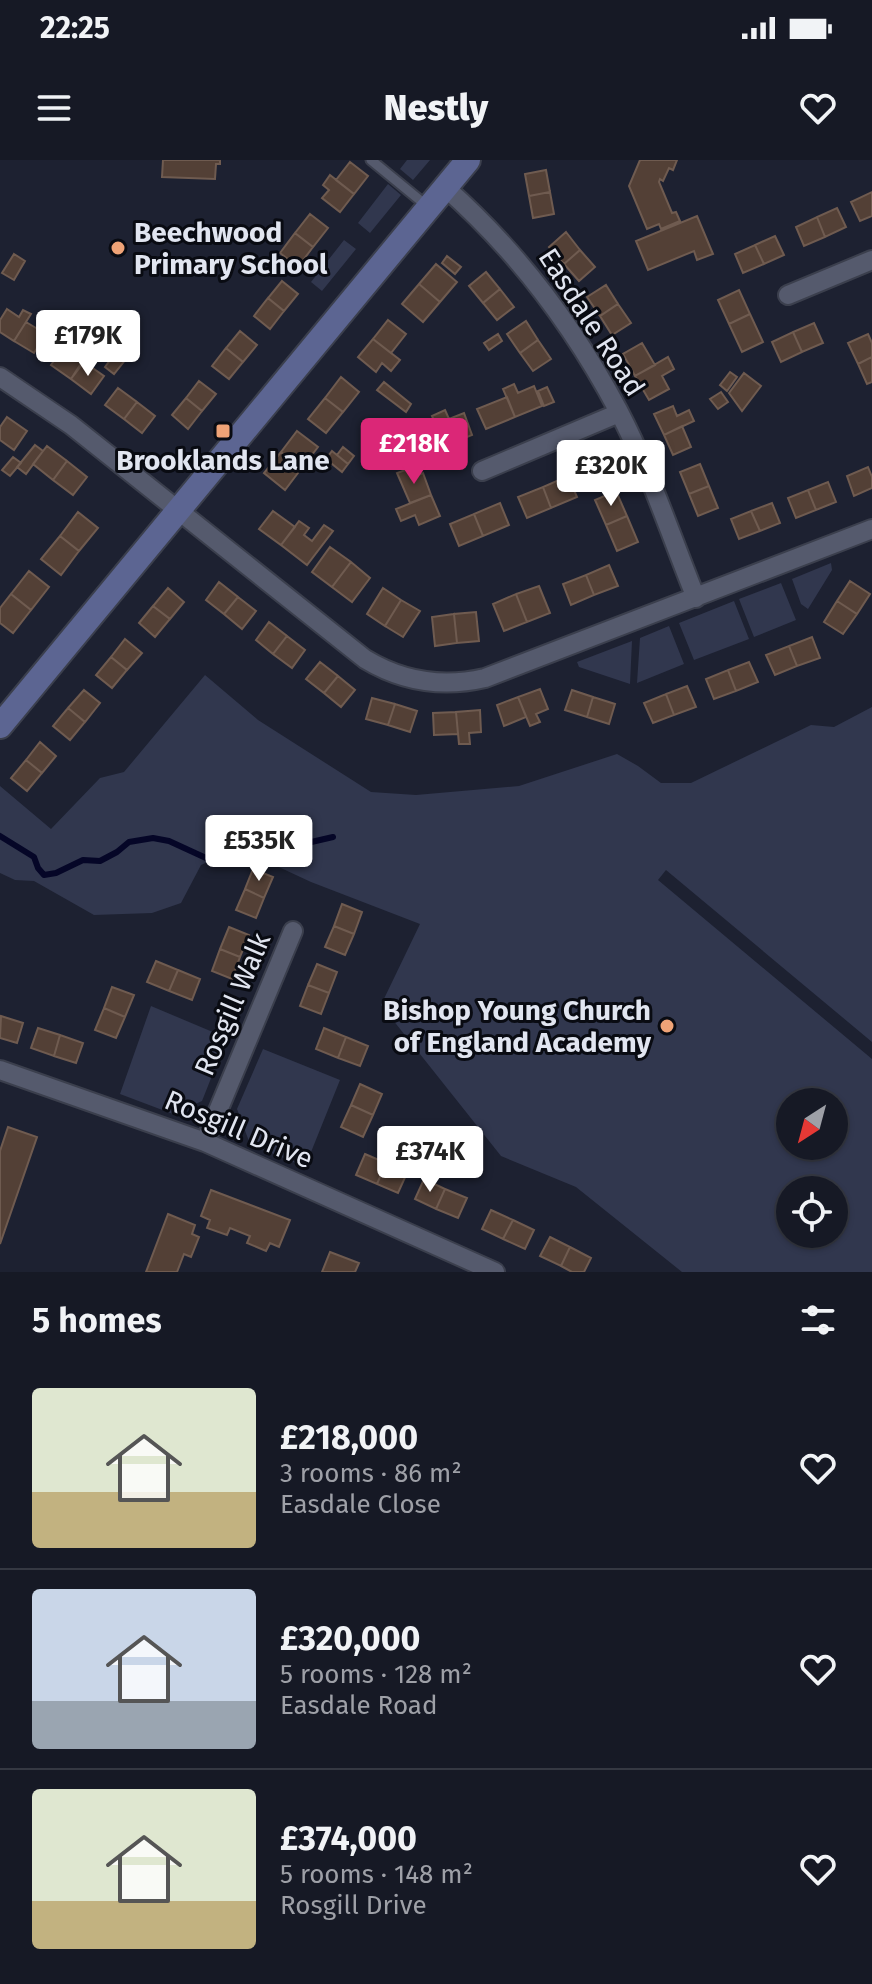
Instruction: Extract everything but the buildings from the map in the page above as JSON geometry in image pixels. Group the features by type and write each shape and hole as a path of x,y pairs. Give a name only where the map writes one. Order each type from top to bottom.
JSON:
{"street":[{"path":"0,726 468,160"},
{"name":"Easdale Road","path":"446,188 483,221 523,265 570,332 619,413 696,598"},
{"path":"788,295 872,261"},
{"path":"0,377 71,425 365,659 392,674 423,682 454,684 485,678 872,529"},
{"path":"482,471 619,413"},
{"name":"Rosgill Walk","path":"205,1142 293,931"},
{"name":"Rosgill Drive","path":"0,1070 205,1142 495,1272"}],"lane":[{"path":"371,160 430,208"}],"shaded area":[{"path":"407,160 430,160 413,180 400,169"},
{"path":"388,184 401,195 370,233 358,223"},
{"path":"344,240 356,249 322,291 311,282"},
{"path":"831,563 832,570 808,609 801,604 792,579"},
{"path":"781,583 796,620 754,637 739,599"},
{"path":"734,601 749,639 694,660 679,623"},
{"path":"669,626 684,664 637,683 640,638"},
{"path":"632,641 630,684 579,667 577,662"},
{"path":"205,675 258,720 371,792 416,795 519,786 617,754 661,783 691,783 811,725 834,727 872,707 872,1042 666,870 658,880 872,1059 872,1272 682,1272 576,1187 501,1156 381,1005 420,924 311,882 253,855 221,856 201,865 181,903 152,913 94,915 34,881 15,880 0,873 0,786 51,829 100,778 124,772"},
{"path":"151,1006 227,1038 202,1101 173,1114 120,1094"},
{"path":"263,1049 340,1080 305,1167 250,1144 237,1109"}],"waterway":[{"path":"0,836 34,857 44,875 56,873 83,860 100,861 129,842 153,838 169,841 206,858 216,856 229,847 238,852 265,844 281,849 333,837"}],"place":[{"name":"Beechwood Primary School","path":"118,248"},
{"name":"Brooklands Lane","path":"223,431"},
{"name":"Bishop Young Church of England Academy","path":"667,1026"}]}
